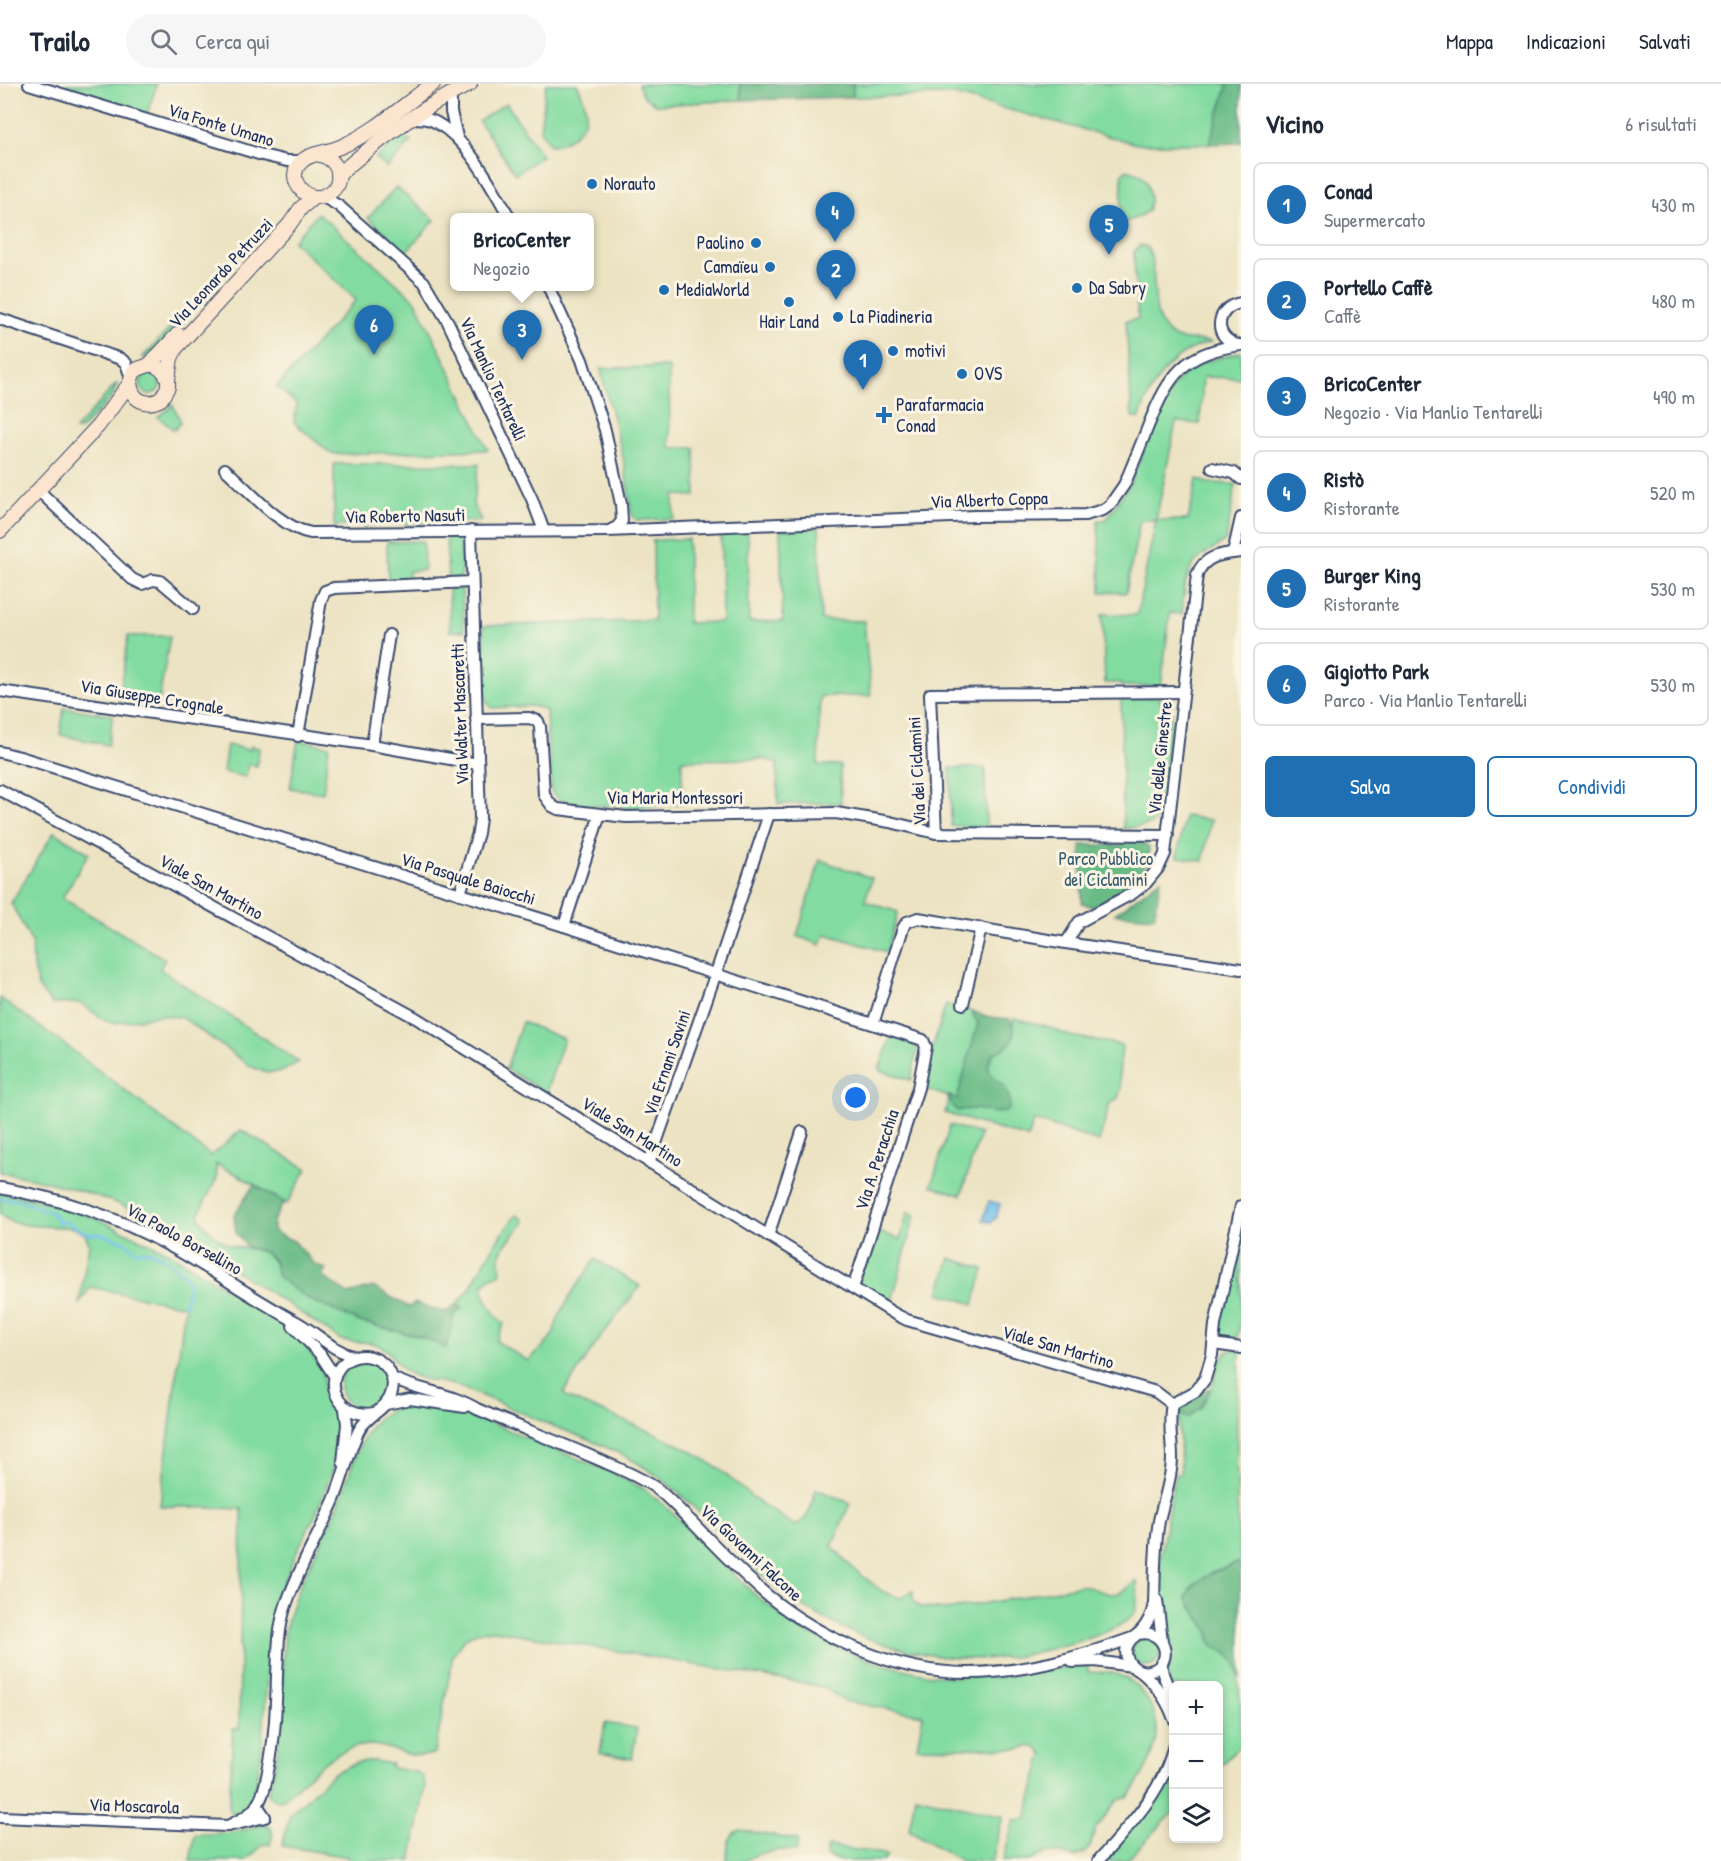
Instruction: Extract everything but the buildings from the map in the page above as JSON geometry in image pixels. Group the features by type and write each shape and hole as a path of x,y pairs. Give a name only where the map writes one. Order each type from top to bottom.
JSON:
{"main road":[{"path":"320,155 334,163 327,190 305,194 299,188 295,174 302,161 366,134 433,84"},
{"name":"Via Leonardo Petruzzi","path":"168,380 171,358 176,348 290,225 301,208 327,190 369,148 454,89 470,84"},
{"name":"Via Leonardo Petruzzi","path":"149,365 284,219 299,188"},
{"path":"0,531 98,426 138,369 149,365 159,367 167,375 166,394 161,399 155,402 124,406 98,426"},
{"path":"130,381 133,394 142,402"}],"street":[{"name":"Via Fonte Umano","path":"29,84 262,155 287,161 302,161"},
{"path":"454,89 451,112 457,137 507,213"},
{"path":"410,118 433,121 457,137"},
{"name":"Via Manlio Tentarelli","path":"327,190 339,206 429,289 447,322 544,531"},
{"path":"550,291 582,360 605,430 626,519 633,525 646,530"},
{"path":"1241,303 1227,308 1220,326 1229,341 1241,345"},
{"path":"0,319 121,359 126,363 130,381"},
{"name":"Via Alberto Coppa","path":"608,531 1094,513 1103,510 1117,498 1161,395 1172,377 1206,353 1219,348 1241,345"},
{"path":"1212,468 1234,473 1241,479"},
{"name":"Via Roberto Nasuti","path":"225,469 286,524 301,531 321,533 608,531"},
{"path":"38,490 132,579 142,584 153,580 160,581 193,609"},
{"path":"608,531 617,527 622,521 621,504"},
{"name":"Via delle Ginestre","path":"1066,943 1079,922 1132,893 1154,875 1165,854 1197,575 1200,568 1210,558 1237,552 1241,518"},
{"name":"Via Walter Mascaretti","path":"460,894 479,825 471,531"},
{"path":"298,736 321,600 325,591 334,588 472,582"},
{"path":"372,745 389,635"},
{"name":"Via Giuseppe Crognale","path":"0,691 372,745 478,764"},
{"name":"Via dei Ciclamini","path":"1168,835 936,833 930,694 1183,692"},
{"name":"Via Maria Montessori","path":"476,719 529,718 538,721 544,795 558,808 626,817 836,813 936,833"},
{"name":"Via Pasquale Baiocchi","path":"0,752 564,926 925,1041"},
{"name":"Viale San Martino","path":"0,790 388,1002 895,1314 907,1320 1156,1392 1172,1404"},
{"path":"564,926 600,814"},
{"name":"Via Ernani Savini","path":"649,1163 769,814"},
{"path":"873,1024 903,928 907,922 925,918 1066,943 1241,969"},
{"path":"963,1004 981,928"},
{"name":"Via A. Peracchia","path":"853,1288 918,1088 925,1041"},
{"path":"768,1236 802,1132"},
{"name":"Via Paolo Borsellino","path":"0,1188 35,1194 108,1216 168,1245 297,1322 343,1354 355,1357"},
{"path":"1169,1709 1163,1695 1126,1656 1126,1649 1152,1613 1159,1523 1172,1459 1170,1427 1172,1404 1200,1387 1205,1379 1241,1206"},
{"name":"Via Paolo Borsellino","path":"278,1311 310,1342 335,1377"},
{"path":"1214,1344 1237,1348"},
{"path":"228,1826 240,1820 257,1805 264,1791 272,1754 278,1646 285,1609 302,1566 334,1499 359,1430 374,1413 386,1404 392,1392 392,1378 378,1359 355,1357 343,1365 335,1377 336,1395 345,1408 354,1413 364,1415 374,1413"},
{"name":"Via Giovanni Falcone","path":"392,1378 411,1387 453,1397 641,1478 675,1504 766,1594 795,1616 827,1635 885,1657 933,1669 968,1673 1017,1669 1054,1662 1136,1636"},
{"name":"Via Giovanni Falcone","path":"386,1404 410,1399 477,1409"},
{"path":"340,1479 347,1424 345,1408"},
{"path":"1154,1582 1165,1652 1161,1663 1169,1691"},
{"path":"1136,1636 1154,1634 1162,1641"},
{"name":"Via Giovanni Falcone","path":"1054,1662 1095,1661 1136,1669"},
{"path":"1136,1669 1152,1670 1161,1663"},
{"path":"1098,1861 1120,1838 1148,1801 1164,1772 1169,1757"},
{"name":"Via Moscarola","path":"0,1817 228,1826 265,1817 257,1805"},
{"path":"1093,1861 1106,1852"}],"green space":[{"path":"66,84 157,84 147,114 65,88"},
{"path":"546,84 577,84 586,108 583,124 579,129 574,135 556,145 550,145 540,130"},
{"path":"638,84 740,84 741,100 657,105 644,97"},
{"path":"740,84 853,84 853,97 741,100"},
{"path":"853,84 1228,84 1209,144 1137,144 954,95 853,97"},
{"path":"1228,84 1241,84 1241,143 1209,144"},
{"path":"506,103 542,156 515,174 479,121"},
{"path":"403,135 411,142 387,168 376,158"},
{"path":"1126,170 1133,171 1144,178 1150,197 1148,211 1121,224 1122,174"},
{"path":"396,187 435,220 406,252 368,218"},
{"path":"318,213 416,301 488,450 335,454 329,452 294,422 297,404 277,387 356,300 293,241"},
{"path":"1140,245 1147,247 1151,258 1156,308 1165,330 1179,339 1211,342 1185,353 1164,371 1150,393 1139,419 1132,417 1126,321 1138,319 1134,252"},
{"path":"227,268 163,343 148,356 142,358"},
{"path":"1241,352 1241,378 1203,377 1200,424 1176,422 1156,520 1140,520 1126,593 1101,592 1098,520 1106,520 1130,484 1161,408 1173,386 1185,373 1200,363"},
{"path":"669,367 670,448 695,448 696,496 674,495 674,519 637,520 632,516 623,457 600,368"},
{"path":"150,374 157,377 160,384 157,391 150,394 143,391 140,384 143,377"},
{"path":"117,383 113,396 80,430 75,430"},
{"path":"173,405 181,422 174,430 158,417"},
{"path":"334,464 479,464 473,504 481,521 334,526"},
{"path":"1197,479 1208,483 1236,484 1226,540 1196,561 1186,582 1182,614 1170,613 1161,686 1121,686 1121,683 1105,683 1102,614 1137,615 1156,520 1188,520"},
{"path":"819,528 821,620 864,621 871,696 820,696 818,765 840,765 841,803 778,804 777,763 765,759 682,760 682,803 624,809 621,805 573,804 556,797 551,791 546,710 532,706 492,708 486,701 483,626 654,620 653,540 688,539 688,623 722,622 721,532 748,531 749,622 783,621 780,530"},
{"path":"446,537 460,537 462,575 459,578 448,579"},
{"path":"423,541 424,570 409,571 409,579 388,580 387,542"},
{"path":"449,589 462,589 464,631 450,631"},
{"path":"128,636 170,636 158,706 119,701"},
{"path":"1159,697 1159,701 1165,702 1171,709 1172,715 1158,820 1148,825 1123,829 1121,698"},
{"path":"64,708 113,715 108,745 60,735"},
{"path":"298,740 329,746 323,793 290,788"},
{"path":"227,745 250,750 251,746 259,748 257,766 248,764 246,777 223,772"},
{"path":"950,768 985,768 986,827 951,826"},
{"path":"1185,816 1211,820 1203,861 1177,857"},
{"path":"54,832 89,853 62,898 165,959 160,969 299,1062 283,1071 267,1073 250,1066 183,1018 162,1015 116,1023 103,1019 80,1003 52,1004 38,987 33,966 32,943 11,903"},
{"name":"Parco Pubblico dei Ciclamini","path":"1123,838 1140,840 1149,848 1144,867 1130,884 1110,897 1092,907 1082,903 1081,845 1123,845"},
{"path":"820,860 872,878 865,901 898,912 887,952 825,934 821,945 797,936"},
{"path":"1161,879 1154,917 1115,914"},
{"path":"0,998 211,1156 241,1130 307,1169 287,1204 216,1164 217,1178 199,1215 205,1225 222,1241 235,1247 256,1250 268,1255 277,1270 339,1312 360,1322 421,1337 446,1347 454,1315 462,1307 456,1305 468,1291 496,1242 516,1215 524,1222 502,1250 500,1275 493,1276 484,1283 483,1292 492,1310 504,1324 496,1341 528,1361 553,1334 559,1316 595,1259 640,1286 600,1338 564,1392 566,1397 661,1436 691,1451 718,1468 757,1501 795,1526 807,1515 816,1489 850,1503 832,1547 856,1571 882,1591 900,1598 913,1591 913,1600 920,1607 946,1610 1081,1585 1110,1594 1119,1593 1137,1581 1136,1609 1133,1615 1119,1626 1101,1634 1013,1657 978,1659 944,1657 877,1642 814,1613 786,1594 759,1572 680,1494 645,1467 625,1456 457,1386 407,1373 382,1347 367,1342 341,1340 237,1272 129,1211 129,1208 66,1187 0,1172"},
{"path":"946,1004 971,1011 975,1018 1012,1027 1014,1018 1046,1026 1070,1036 1122,1045 1119,1075 1121,1088 1118,1098 1110,1103 1099,1142 1034,1120 1028,1138 945,1113 949,1097 925,1089 931,1052"},
{"path":"971,1011 989,1017 1010,1019 1013,1025 1012,1041 1005,1048 994,1053 988,1070 1007,1090 1010,1098 1009,1110 1004,1112 973,1109 957,1111 952,1106 949,1096 957,1099 978,1023"},
{"path":"522,1022 564,1039 546,1093 506,1069"},
{"path":"891,1036 909,1041 917,1049 911,1080 879,1070"},
{"path":"950,1125 980,1134 961,1195 931,1186"},
{"path":"254,1185 284,1202 273,1221 273,1230 294,1241 314,1264 326,1269 322,1276 348,1294 373,1287 409,1307 416,1303 444,1312 456,1305 462,1308 454,1315 446,1348 421,1337 360,1322 310,1300 289,1286 277,1275 274,1260 264,1252 247,1247 236,1233 234,1215"},
{"path":"0,1192 55,1204 91,1216 170,1253 274,1319 303,1343 323,1369 324,1391 338,1418 334,1466 316,1514 278,1595 271,1619 262,1749 254,1792 243,1809 232,1815 229,1807 233,1729 239,1729 242,1509 160,1506 185,1306 90,1287 79,1304 89,1244 85,1234 74,1228 25,1225 10,1221 0,1215"},
{"path":"908,1212 915,1215 891,1305 857,1284 875,1231 900,1239"},
{"path":"1241,1222 1241,1318 1237,1344 1223,1337 1219,1322"},
{"path":"950,1258 984,1269 974,1304 939,1293"},
{"path":"1231,1350 1240,1350 1237,1509 1240,1562 1214,1571 1189,1589 1191,1606 1208,1630 1212,1645 1233,1658 1237,1670 1241,1745 1223,1763 1223,1681 1169,1681 1166,1674 1172,1650 1166,1632 1159,1584 1160,1559 1175,1473 1180,1475 1179,1423 1182,1405 1182,1413 1185,1417 1189,1417 1201,1405 1210,1391 1219,1363"},
{"path":"364,1361 381,1368 388,1385 381,1402 364,1409 347,1402 340,1385 347,1368"},
{"path":"1206,1389 1211,1389 1201,1407 1189,1417 1185,1417 1182,1413 1182,1401"},
{"path":"403,1405 462,1411 615,1474 642,1488 664,1505 757,1597 809,1634 877,1663 925,1674 952,1677 1003,1677 1088,1664 1088,1672 1110,1672 1125,1678 1142,1692 1156,1721 1156,1742 1148,1763 1129,1797 1118,1800 1095,1830 1090,1847 1084,1853 1074,1857 1045,1853 1030,1861 1003,1861 1014,1820 1026,1819 1043,1753 1035,1747 1019,1749 917,1747 923,1715 844,1701 824,1687 495,1630 476,1632 464,1639 453,1655 435,1753 418,1756 376,1745 355,1747 343,1751 322,1764 284,1799 273,1799 268,1794 277,1755 285,1635 293,1602 337,1508 364,1437 380,1417"},
{"path":"1240,1562 1241,1679 1234,1661 1228,1654 1212,1645 1208,1630 1186,1598 1190,1590 1201,1579"},
{"path":"1146,1638 1156,1642 1160,1652 1156,1662 1146,1666 1136,1662 1132,1652 1136,1642"},
{"path":"605,1723 637,1728 632,1759 600,1753"},
{"path":"374,1761 392,1764 391,1768 417,1772 423,1777 425,1788 411,1861 348,1861 348,1857 282,1846 290,1814 334,1773 357,1762"},
{"path":"1169,1767 1169,1817 1126,1861 1105,1861"},
{"path":"915,1796 1003,1816 992,1861 961,1861 909,1830"},
{"path":"263,1824 270,1827 273,1833 270,1845 264,1844 245,1861 190,1861 195,1834 229,1832"},
{"path":"740,1830 798,1840 796,1851 780,1850 758,1854 744,1861 726,1861 730,1838"},
{"path":"828,1846 887,1856 884,1861 841,1861 826,1856"}],"water":[{"path":"989,1201 1000,1204 996,1219 994,1218 992,1223 983,1220"}],"waterway":[{"path":"0,1199 18,1200 51,1212 59,1223 66,1222 88,1234 100,1234 119,1240 135,1251 152,1252 166,1259 183,1274 189,1283 185,1306"}],"place":[{"name":"Norauto","path":"592,184"},
{"name":"Ristò","path":"835,242"},
{"name":"Paolino","path":"756,243"},
{"name":"Burger King","path":"1109,255"},
{"name":"Camaïeu","path":"770,267"},
{"name":"Da Sabry","path":"1077,288"},
{"name":"MediaWorld","path":"664,290"},
{"name":"Portello Caffè","path":"836,300"},
{"name":"Hair Land","path":"789,302"},
{"name":"La Piadineria","path":"838,317"},
{"name":"motivi","path":"893,351"},
{"name":"Gigiotto Park","path":"374,355"},
{"name":"BricoCenter","path":"522,360"},
{"name":"OVS","path":"962,374"},
{"name":"Conad","path":"863,390"},
{"name":"Parafarmacia Conad","path":"884,415"}]}
